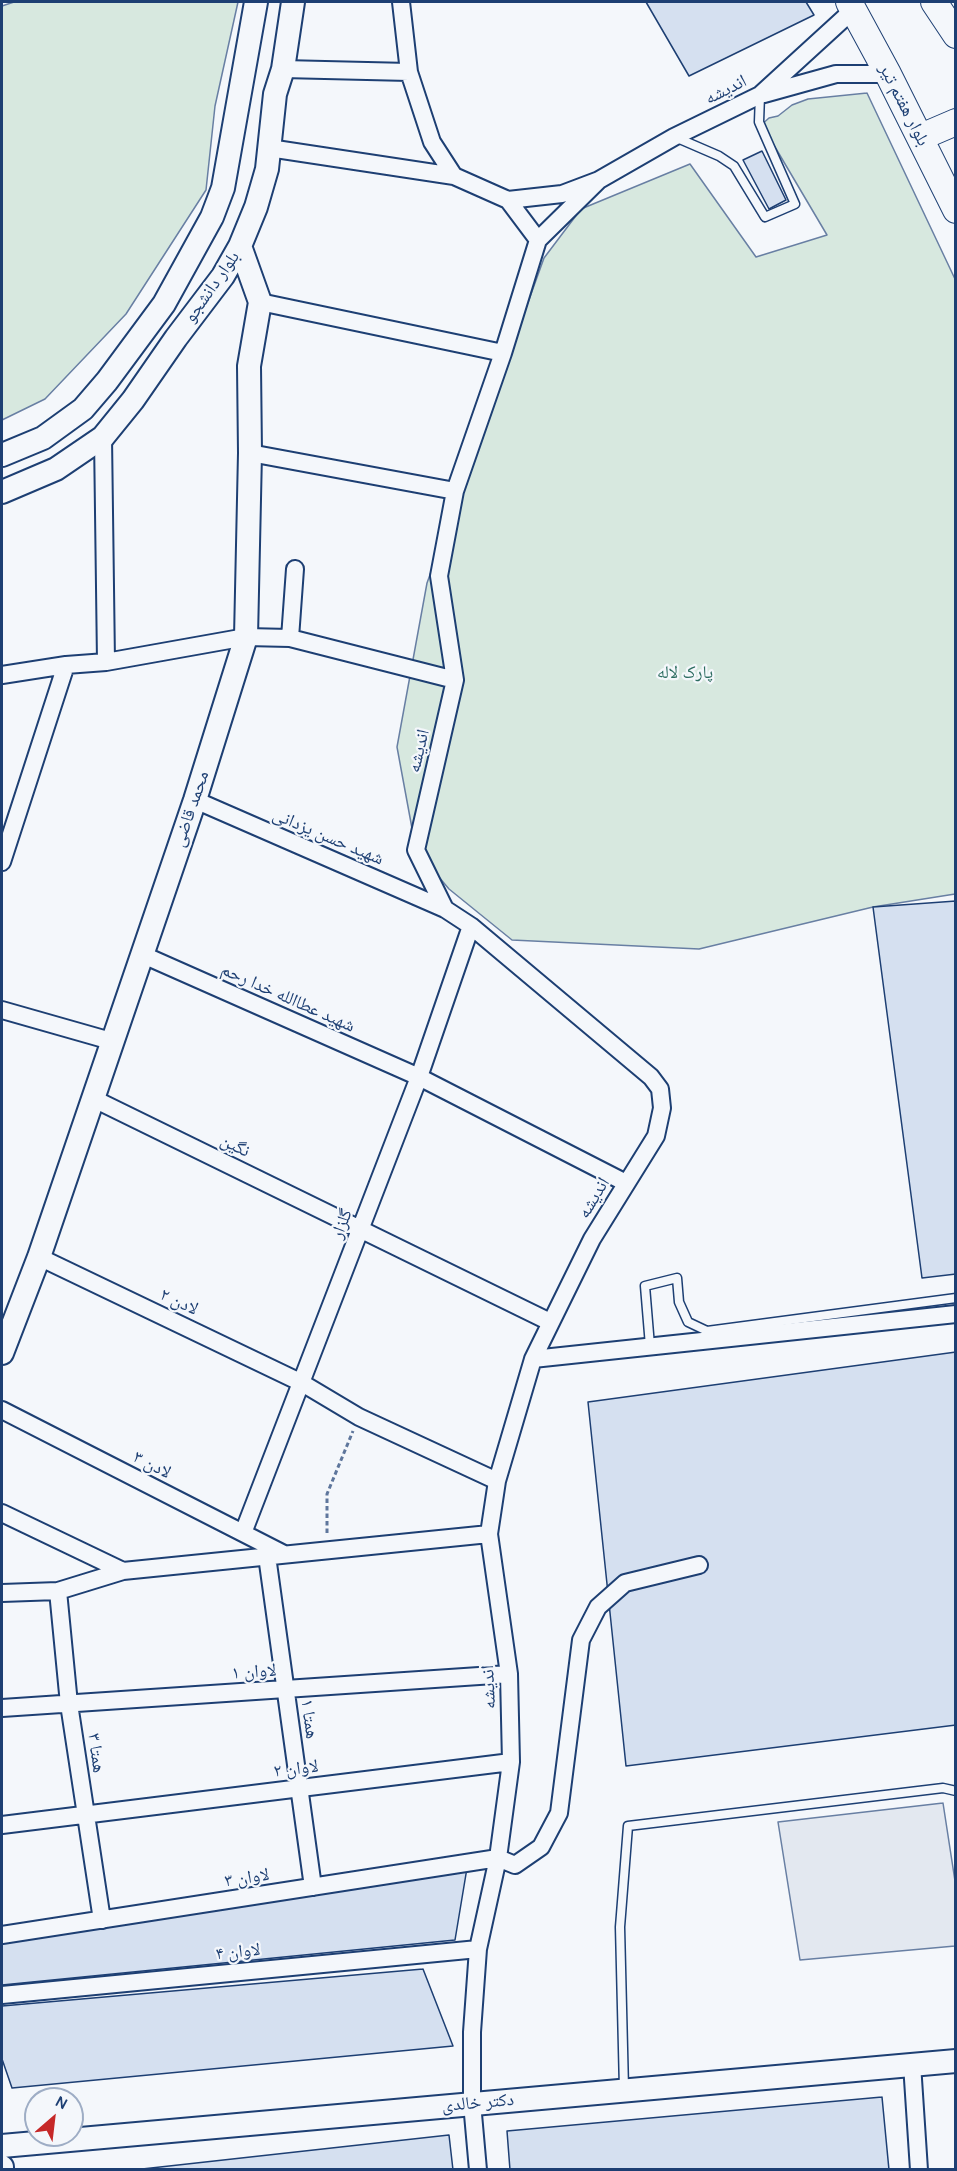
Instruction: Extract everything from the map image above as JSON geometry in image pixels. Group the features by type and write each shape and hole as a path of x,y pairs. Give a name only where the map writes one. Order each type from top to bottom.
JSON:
{"main road":[{"path":"934,2 956,35"},
{"name":"بلوار هفتم تیر","path":"851,6 921,137 956,210"},
{"path":"921,137 956,122"}],"street":[{"name":"بلوار دانشجو","path":"2,455 43,438 83,409 107,381 164,304 212,217 223,188 256,2"},
{"name":"بلوار دانشجو","path":"2,492 56,470 103,437 133,400 223,276 240,246 256,207 267,169 275,94 283,69 293,2"},
{"path":"401,2 409,72 432,142 454,176"},
{"name":"اندیشه","path":"600,180 674,137 760,95 851,6"},
{"path":"283,69 409,72"},
{"path":"760,95 836,74 888,74"},
{"path":"269,148 454,176 508,200 538,240 600,180"},
{"path":"508,200 562,194 600,180"},
{"name":"اندیشه","path":"478,2169 472,2103 472,2032 478,1949 498,1858 511,1762 509,1674 489,1534 497,1481 532,1359 592,1239 656,1136 662,1108 660,1089 651,1077 471,926 445,909 416,850 455,680 439,576 455,491 503,353 538,240"},
{"name":"محمد قاضی","path":"2,1353 39,1257 195,800 246,637 250,453 249,366 260,302 240,246"},
{"path":"260,302 503,353"},
{"path":"103,437 106,662"},
{"path":"250,453 455,491"},
{"path":"290,638 295,568"},
{"path":"2,675 66,665 106,662 246,637 290,638 455,680"},
{"path":"2,862 66,665"},
{"name":"شهید حسن یزدانی","path":"195,800 445,909"},
{"name":"گلزار","path":"243,1533 419,1077 471,926"},
{"name":"شهید عطاالله خدا رحم","path":"141,954 419,1077 626,1183"},
{"path":"2,1010 111,1041"},
{"name":"نگین","path":"92,1098 550,1323"},
{"name":"لادن ۲","path":"39,1257 302,1383 359,1418 497,1481"},
{"path":"532,1359 956,1314"},
{"name":"لادن ۳","path":"2,1410 286,1554"},
{"path":"2,1513 123,1571"},
{"path":"2,1593 58,1592 123,1571 489,1534"},
{"name":"همتا ۱","path":"267,1556 313,1887"},
{"name":"لاوان ۳","path":"2,1935 498,1858 515,1865 541,1847 559,1813 581,1640 598,1607 625,1583 699,1565"},
{"name":"همتا ۳","path":"58,1592 69,1704 102,1920"},
{"name":"لاوان ۱","path":"2,1708 509,1674"},
{"name":"لاوان ۲","path":"2,1825 511,1762"},
{"name":"لاوان ۴","path":"2,1995 478,1949"},
{"name":"دکتر خالدی","path":"2,2146 956,2061"},
{"path":"912,2064 919,2169"}],"lane":[{"path":"674,137 719,156 734,166 752,192 765,217 795,204 759,123 760,95"},
{"path":"650,1346 645,1286 676,1278 679,1302 688,1322 706,1330 956,1298"},
{"path":"624,2090 620,1928 628,1826 943,1788 956,1791"}],"path":[{"path":"327,1550 327,1494 359,1418"}],"green space":[{"path":"14,2 238,2 215,106 206,190 126,314 45,399 2,420 2,6"},
{"name":"پارک لاله","path":"867,93 955,279 955,894 873,907 699,949 512,940 449,889 416,850 397,747 427,583 544,258 581,209 690,164 756,257 827,235 760,126 792,105 808,99"}],"shaded area":[{"path":"943,1803 955,1881 955,1946 800,1960 778,1822"}],"building":[{"path":"646,2 806,2 814,15 689,76"},
{"path":"762,151 786,200 769,209 743,160"},
{"path":"956,901 956,1274 922,1278 873,907"},
{"path":"956,1352 956,1725 626,1766 588,1402"},
{"path":"467,1868 455,1940 2,1985 2,1942"},
{"path":"423,1969 453,2046 12,2088 2,2059 2,2006"},
{"path":"882,2097 889,2170 510,2170 507,2131"},
{"path":"449,2135 453,2170 133,2170"}]}
